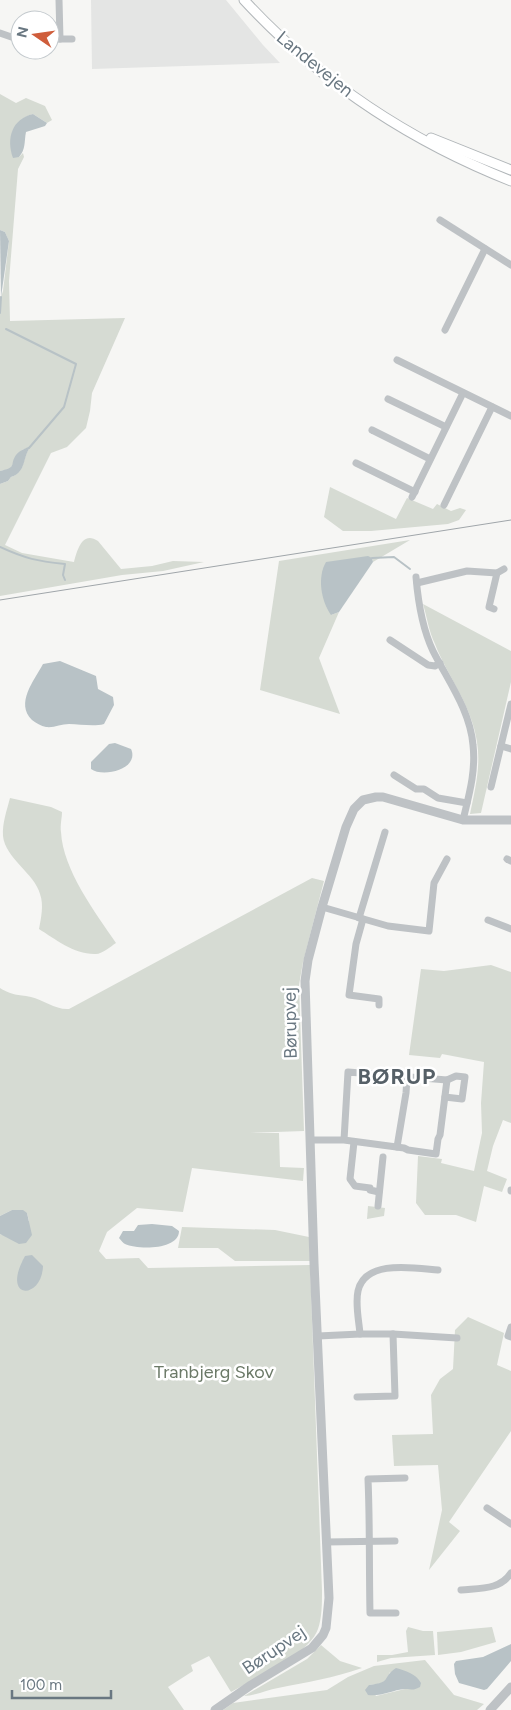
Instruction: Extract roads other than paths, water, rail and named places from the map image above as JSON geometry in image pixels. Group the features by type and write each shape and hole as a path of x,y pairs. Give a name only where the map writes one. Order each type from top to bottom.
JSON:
{"main road":[{"name":"Landevejen","path":"245,0 275,32 311,64 354,96 451,155 511,181"},
{"name":"Landevejen","path":"392,120 511,170"}],"street":[{"path":"60,39 72,39"},
{"path":"440,220 511,266"},
{"path":"445,330 485,250"},
{"path":"397,360 511,416"},
{"path":"356,463 413,494 463,392"},
{"path":"388,398 446,427"},
{"path":"444,505 492,406"},
{"path":"372,430 430,459"},
{"path":"463,820 474,775 472,736 463,706 440,664 426,632 416,580 467,571 497,573 504,569"},
{"path":"494,609 489,607 497,573"},
{"path":"390,640 428,665 435,666 440,664"},
{"path":"491,787 511,704"},
{"path":"501,746 511,748"},
{"path":"394,775 416,789 424,789 438,798 467,803"},
{"name":"Børupvej","path":"215,1710 251,1685 304,1654 318,1642 326,1628 329,1609 305,981 308,960 322,907 346,827 354,809 363,800 376,796 463,820 511,820"},
{"path":"379,1005 380,999 349,995 361,919 385,832"},
{"path":"322,907 388,926 429,931 434,883 447,859"},
{"path":"488,920 511,929"},
{"path":"344,1140 348,1072 447,1080 456,1076 465,1077 462,1099 445,1097"},
{"path":"397,1147 407,1078"},
{"path":"310,1140 344,1140 436,1154 447,1080"},
{"path":"354,1142 350,1179 355,1186 370,1188 370,1190 379,1192"},
{"path":"378,1206 383,1157"},
{"path":"360,1334 358,1293 360,1285 366,1277 378,1270 394,1267 438,1270"},
{"path":"511,1327 508,1336 511,1337"},
{"path":"318,1336 393,1334 457,1338"},
{"path":"357,1397 395,1396 393,1334"},
{"path":"396,1613 370,1613 368,1480 405,1478"},
{"path":"487,1508 511,1524"},
{"path":"326,1542 395,1541"},
{"path":"461,1590 489,1588 499,1585 511,1573"},
{"path":"490,1710 511,1687"}],"waterway":[{"path":"0,313 1,297"},
{"path":"6,329 76,364 64,407 29,448"},
{"path":"0,547 32,559 65,564 63,575 65,580"},
{"path":"372,558 394,557 410,569"}],"tram line":[{"path":"0,600 511,520"}],"district":[{"name":"BØRUP","path":"397,1076"}],"park label":[{"name":"Tranbjerg Skov","path":"214,1372"}]}
